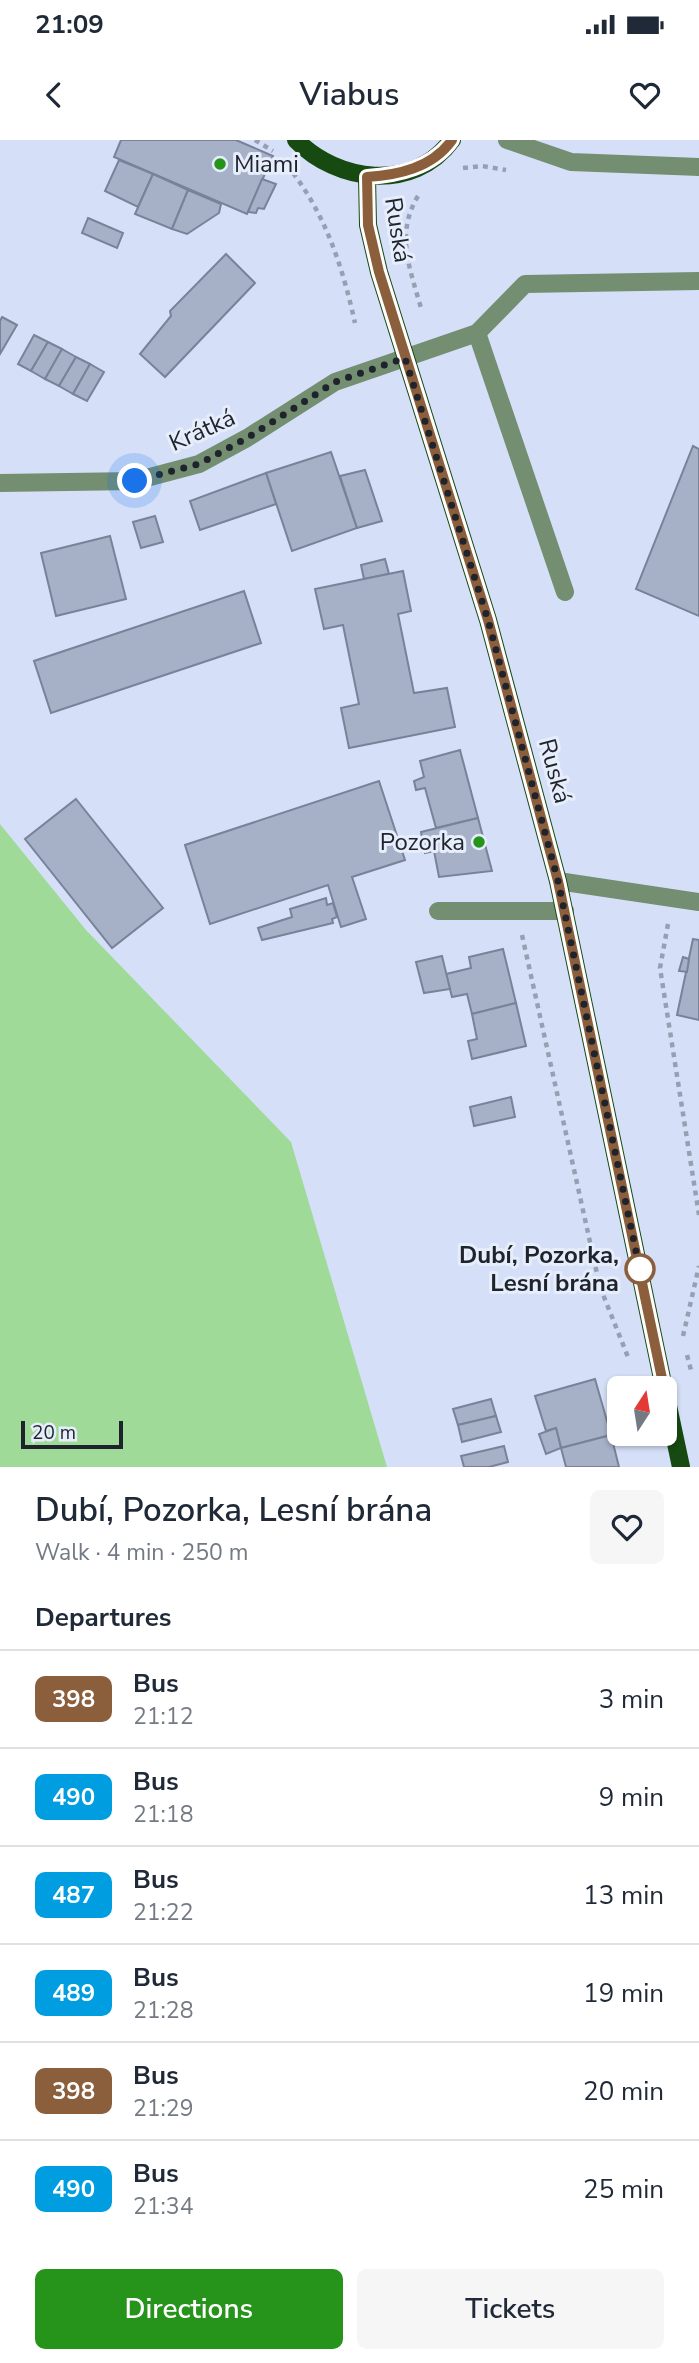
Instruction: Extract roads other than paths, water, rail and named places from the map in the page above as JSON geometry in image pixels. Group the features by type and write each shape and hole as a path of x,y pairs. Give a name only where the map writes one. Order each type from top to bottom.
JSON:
{"main road":[{"path":"296,140 310,155 337,170 367,177 397,175 424,164 452,140"},
{"name":"Ruská","path":"367,177 368,225 405,358 488,620 558,881 662,1376"},
{"name":"Ruská","path":"677,1446 681,1467"}],"street":[{"path":"507,140 571,162 699,167"},
{"path":"565,593 477,333 525,284 699,281"},
{"name":"Krátká","path":"0,483 135,481 199,464 247,438 335,382 477,333"},
{"path":"558,881 699,902"},
{"path":"438,911 565,911"}],"place":[{"name":"Miami","path":"220,164"},
{"name":"Pozorka","path":"479,842"},
{"name":"Dubí, Pozorka, Lesní brána","path":"640,1269"}]}
